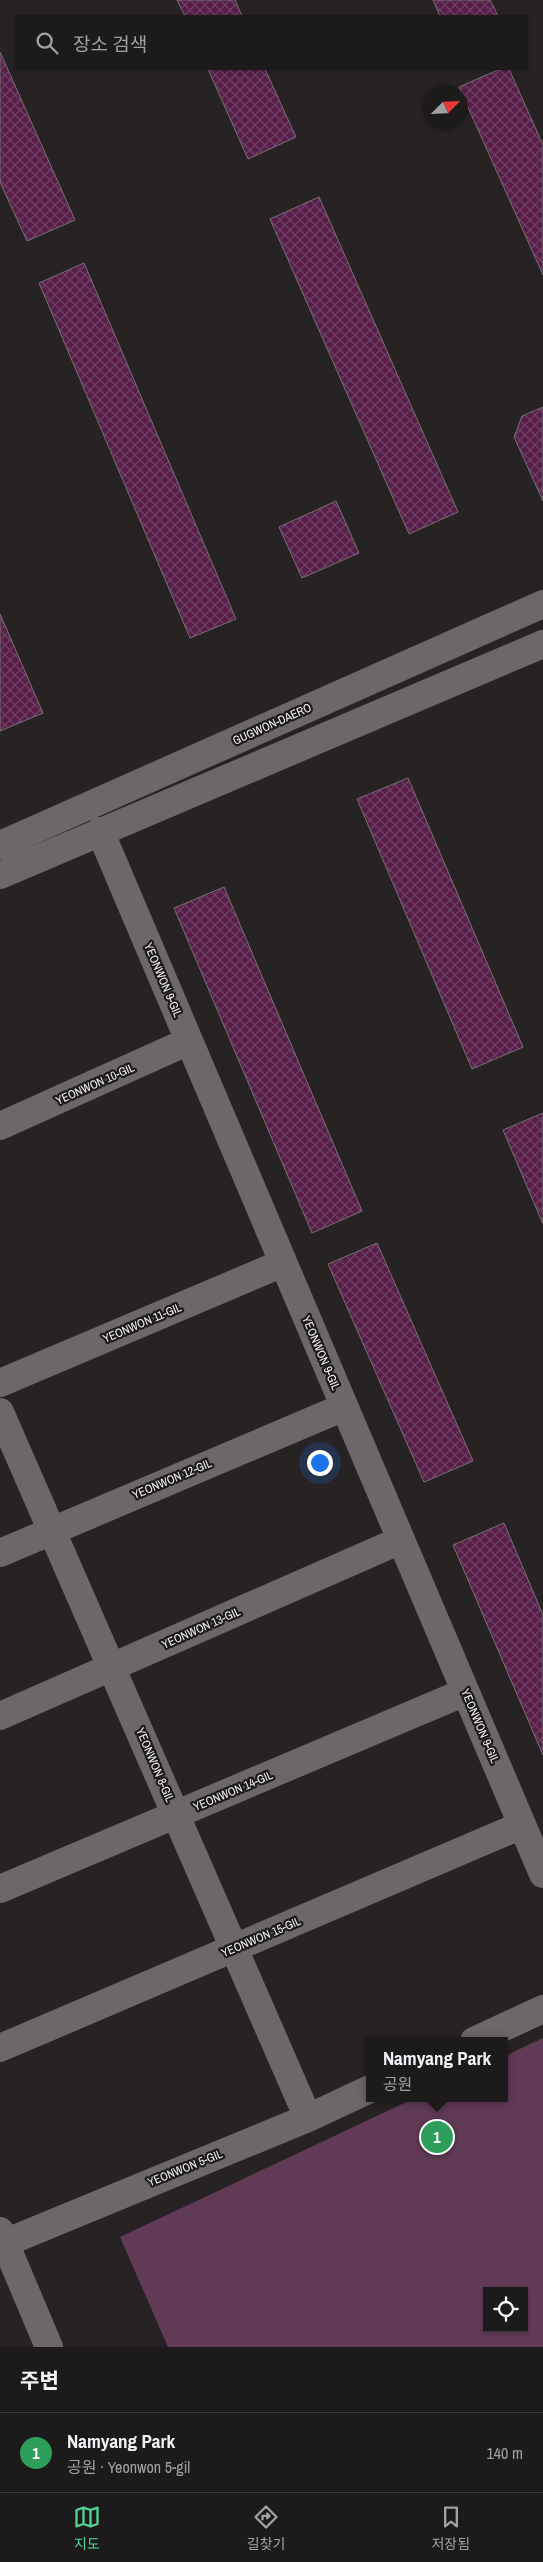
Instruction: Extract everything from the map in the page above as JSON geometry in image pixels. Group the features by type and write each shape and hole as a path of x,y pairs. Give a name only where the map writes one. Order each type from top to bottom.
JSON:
{"street":[{"name":"GUGWON-DAERO","path":"0,845 543,604"},
{"path":"0,875 543,644"},
{"name":"YEONWON 9-GIL","path":"100,832 543,1874"},
{"name":"YEONWON 10-GIL","path":"0,1126 190,1041"},
{"name":"YEONWON 11-GIL","path":"0,1383 283,1263"},
{"name":"YEONWON 12-GIL","path":"0,1553 344,1407"},
{"name":"YEONWON 8-GIL","path":"0,1412 53,1529 308,2118"},
{"name":"YEONWON 13-GIL","path":"0,1716 401,1540"},
{"name":"YEONWON 14-GIL","path":"0,1889 466,1692"},
{"name":"YEONWON 15-GIL","path":"0,2048 522,1825"},
{"path":"483,2037 543,2009"},
{"name":"YEONWON 5-GIL","path":"2,2239 308,2118 366,2091"},
{"path":"2,2239 49,2347"}],"shaded area":[{"path":"543,2038 543,2347 168,2347 120,2237 407,2102 508,2102 508,2055"}],"building":[{"path":"177,0 235,0 242,15 184,15"},
{"path":"433,0 490,0 498,15 440,15"},
{"path":"0,52 75,220 27,241 0,182"},
{"path":"208,70 265,70 296,137 248,159"},
{"path":"498,70 509,70 543,145 543,275 468,107 468,85 464,85"},
{"path":"319,197 458,512 409,534 270,219"},
{"path":"84,263 236,619 190,638 39,283"},
{"path":"543,407 543,501 514,437 522,416"},
{"path":"336,501 359,553 302,578 279,527"},
{"path":"0,614 43,713 0,731"},
{"path":"408,778 523,1047 472,1069 357,799"},
{"path":"224,887 362,1211 312,1233 174,908"},
{"path":"543,1113 543,1224 503,1130"},
{"path":"377,1243 473,1461 424,1482 328,1264"},
{"path":"504,1523 543,1615 543,1755 453,1545"}],"place":[{"name":"Namyang Park","path":"437,2137"}]}
